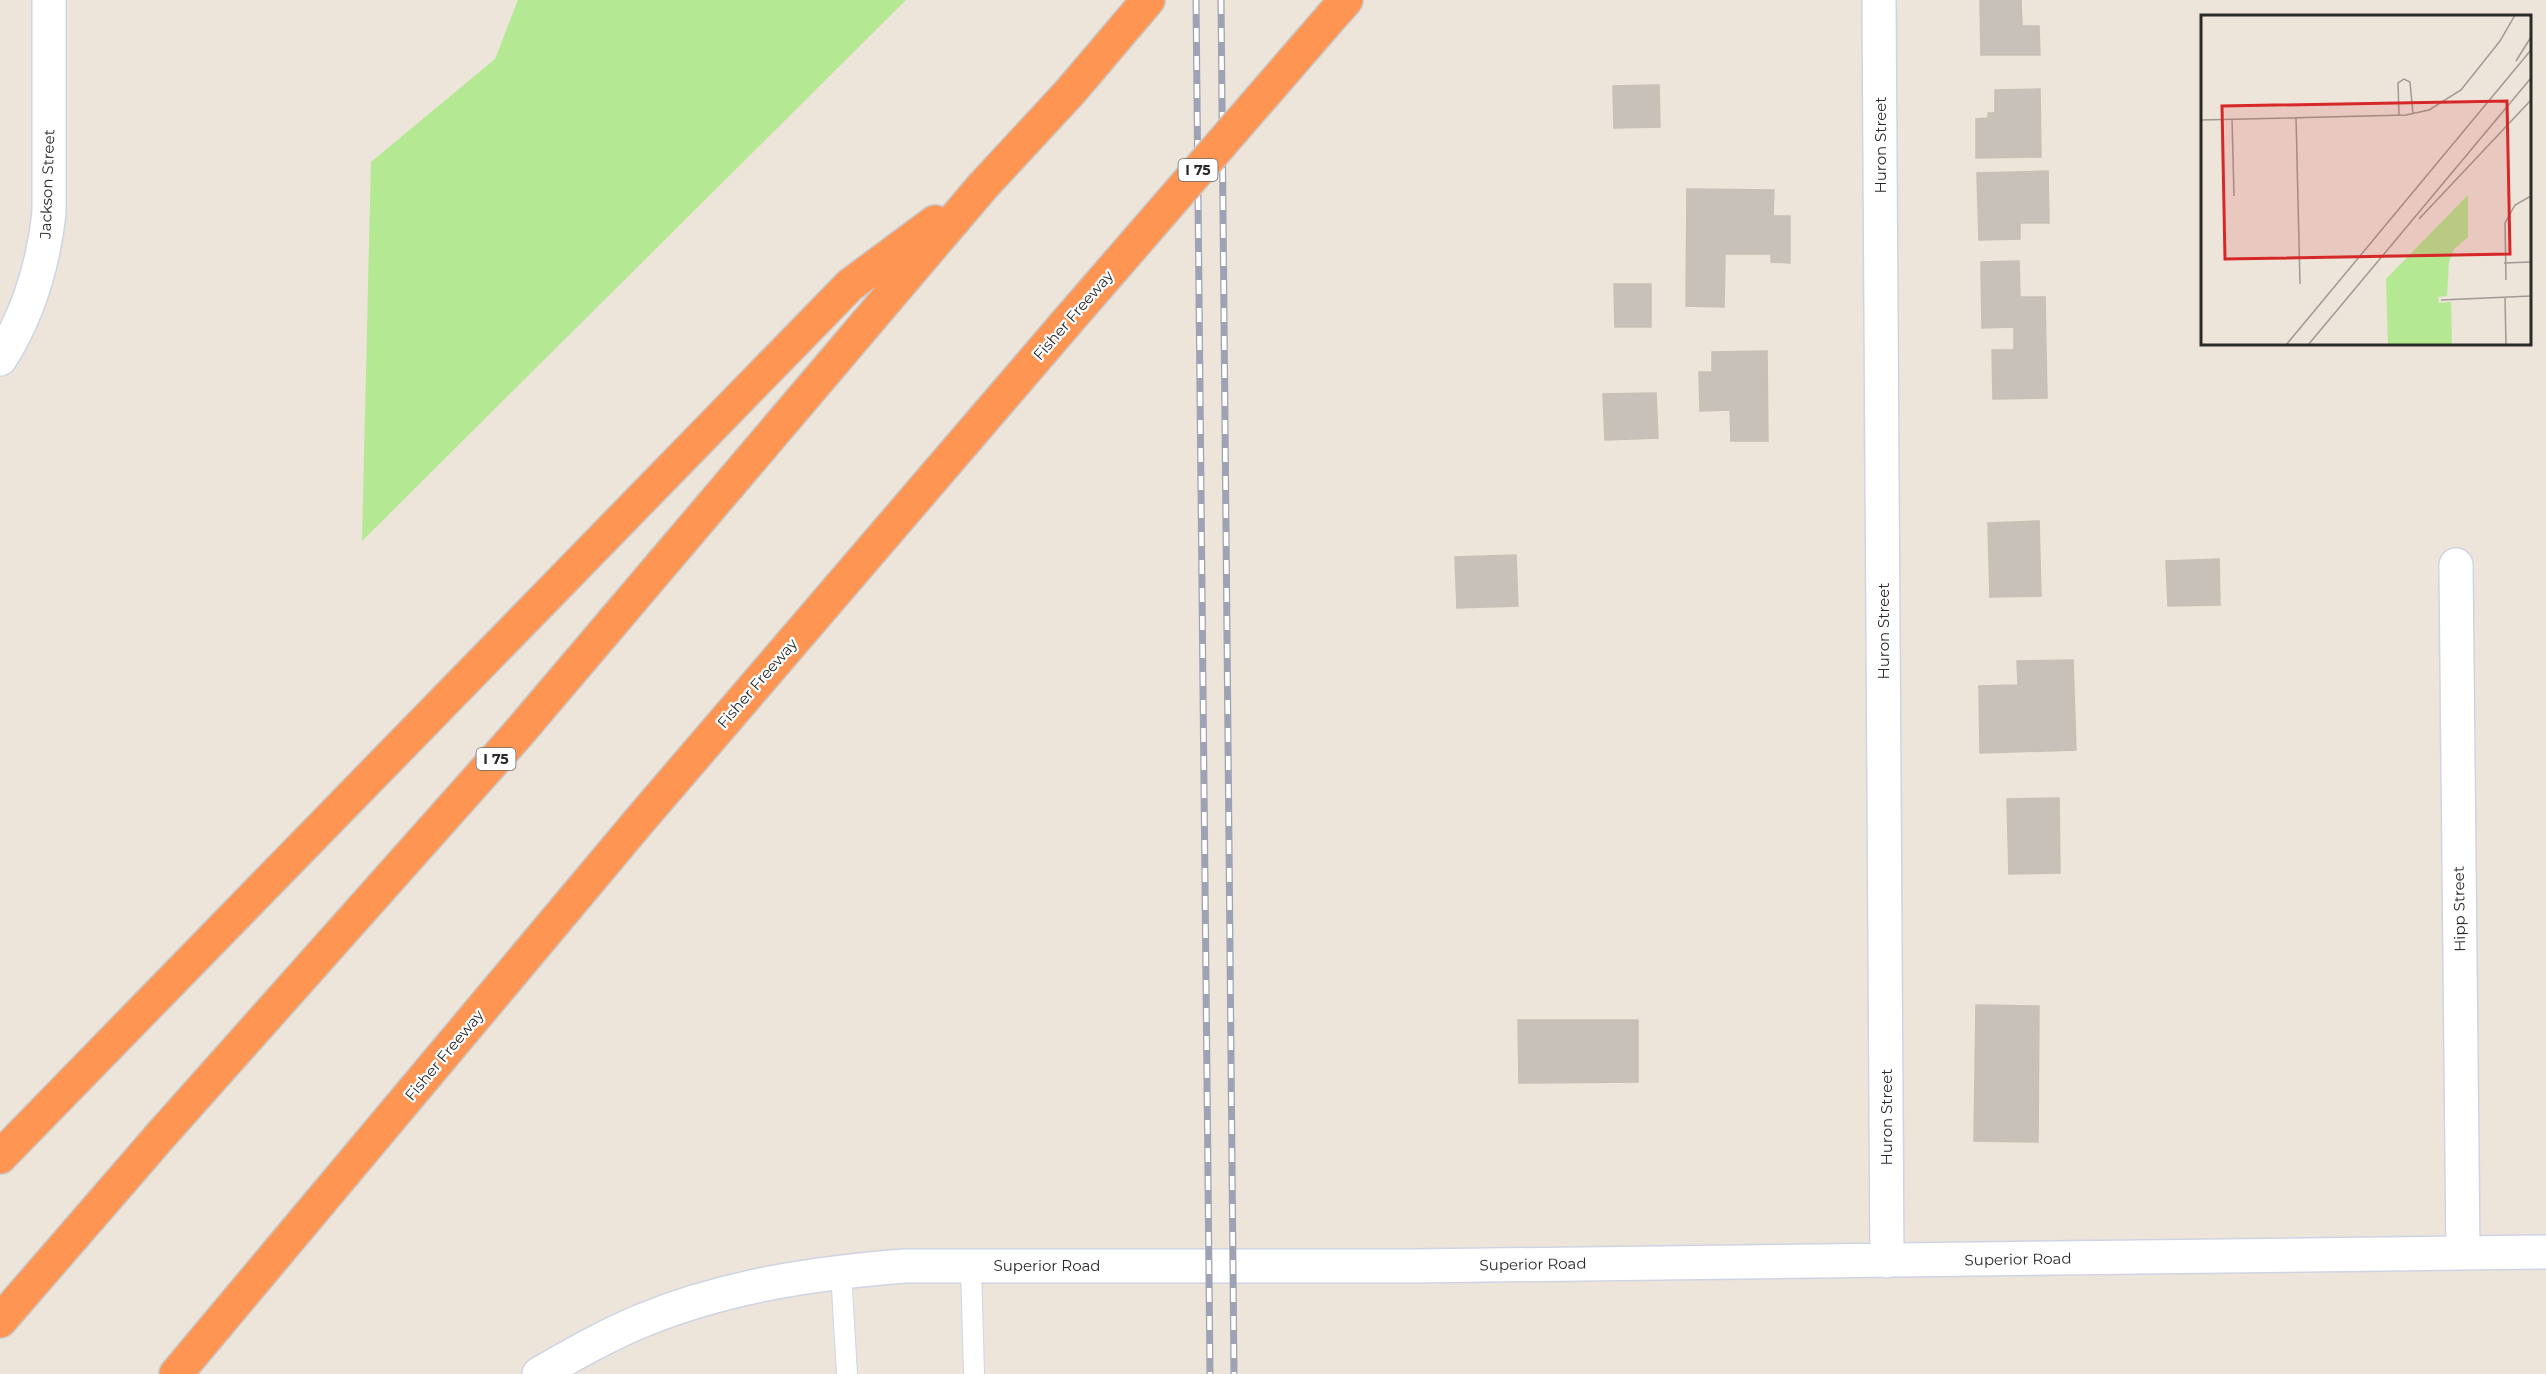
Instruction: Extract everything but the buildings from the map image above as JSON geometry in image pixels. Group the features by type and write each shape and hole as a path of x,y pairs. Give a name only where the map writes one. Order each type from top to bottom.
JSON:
{"highway":[{"name":"I 75","path":"0,1321 161,1135 516,736 982,187 1070,92 1148,0"},
{"name":"Fisher Freeway","path":"182,1369 640,820 1339,9"},
{"path":"0,1157 850,285 982,187"}],"street":[{"name":"Jackson Street","path":"0,359 14,337 23,315 36,282 45,248 49,213 49,0"},
{"name":"Huron Street","path":"1879,0 1887,1261"},
{"name":"Hipp Street","path":"2456,566 2463,1253"},
{"name":"Superior Road","path":"539,1374 578,1351 641,1321 702,1300 771,1282 841,1271 905,1266 1414,1266 2546,1252"}],"lane":[{"path":"971,1265 974,1374"},
{"path":"841,1271 847,1374"}],"green space":[{"path":"518,0 906,0 362,541 371,162 495,59"}],"railway":[{"path":"1196,0 1210,1374"},
{"path":"1221,0 1234,1374"}]}
